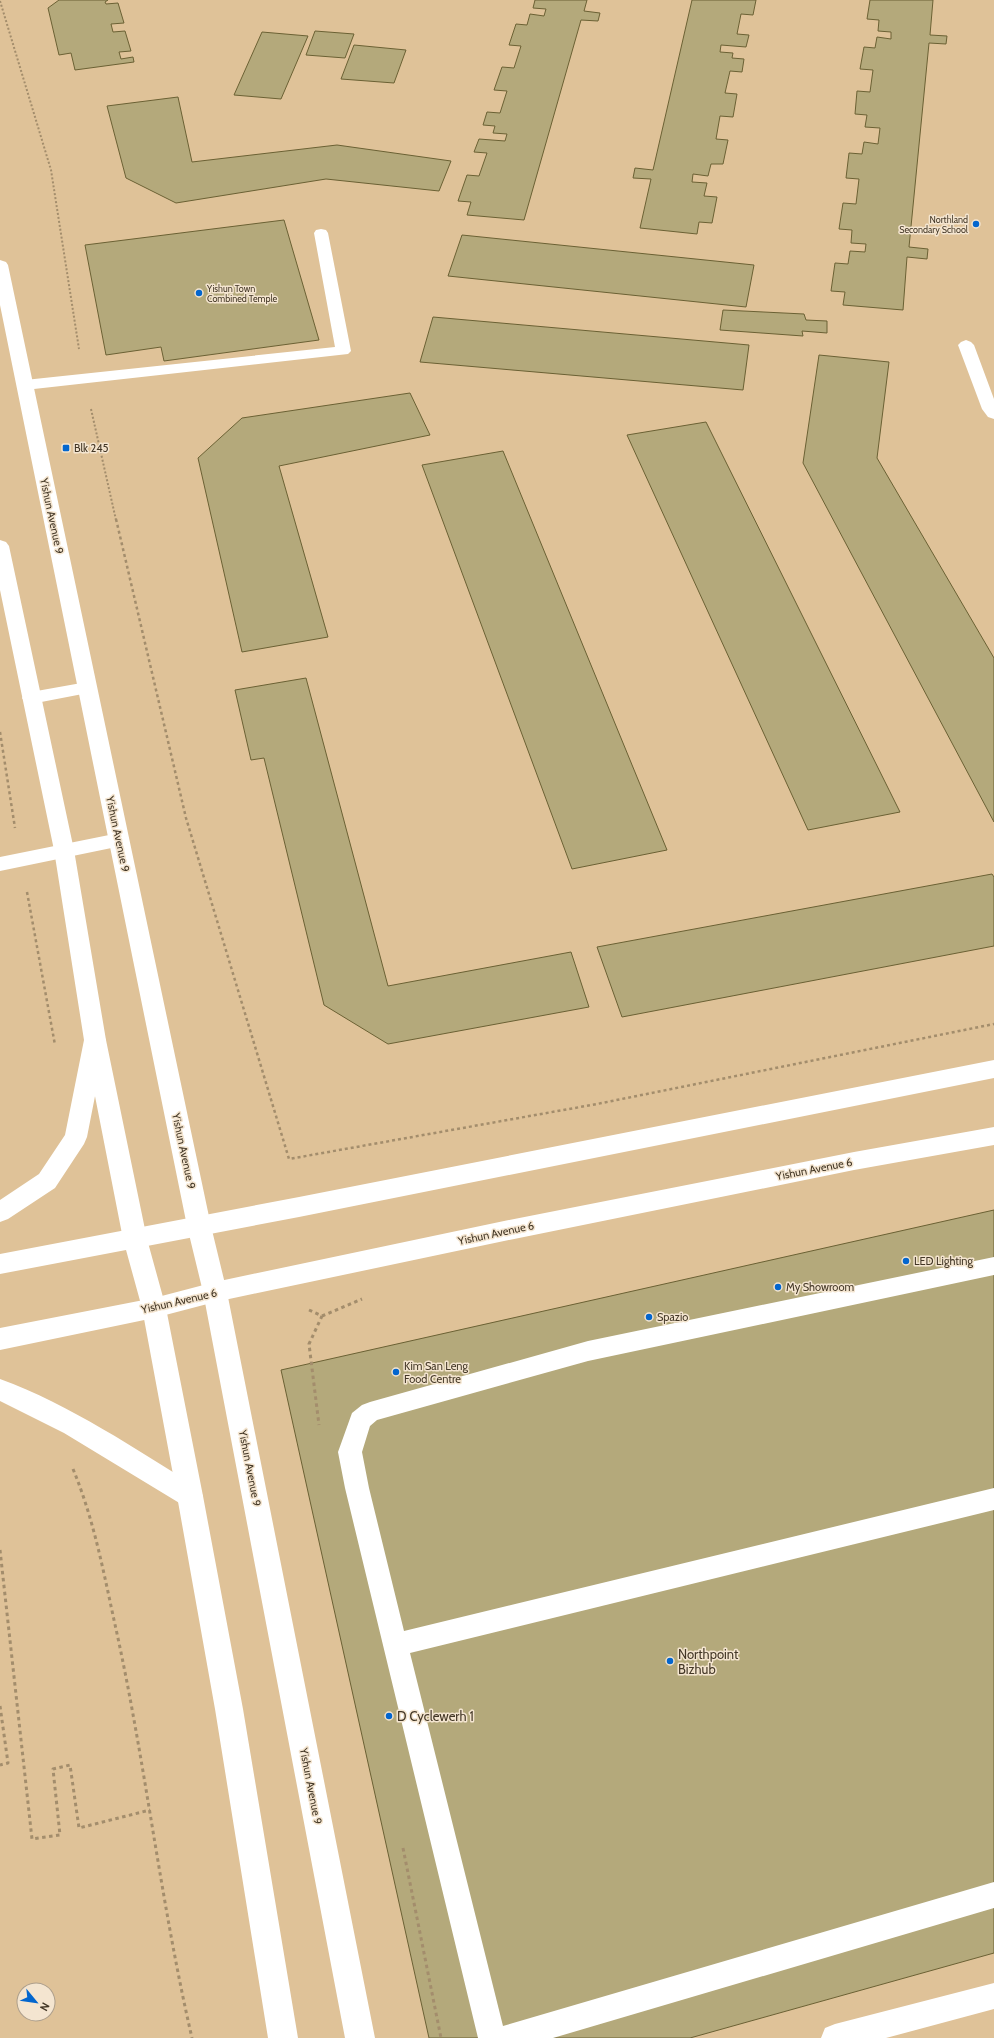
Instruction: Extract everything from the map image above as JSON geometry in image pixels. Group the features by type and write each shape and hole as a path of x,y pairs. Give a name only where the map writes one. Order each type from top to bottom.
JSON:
{"street":[{"name":"Yishun Avenue 9","path":"0,265 199,1226 215,1292 360,2038"},
{"path":"0,546 64,850 95,1040 135,1239 154,1308 190,1496 229,1708 283,2038"},
{"path":"0,1212 47,1181 76,1137 95,1040"},
{"path":"0,1264 135,1239 994,1069"},
{"name":"Yishun Avenue 6","path":"0,1339 154,1308 215,1292 504,1231 854,1161 994,1136"},
{"path":"0,1390 26,1400 190,1496"}],"lane":[{"path":"25,385 343,351 321,233"},
{"path":"966,345 990,409 994,414"},
{"path":"31,698 87,688"},
{"path":"0,864 120,840"},
{"path":"492,2038 357,1488 350,1452 360,1420 370,1412 588,1351 994,1266"},
{"path":"395,1645 994,1499"},
{"path":"507,2038 994,1895"},
{"path":"834,2038 994,1996"}],"path":[{"path":"0,2 51,170 84,378 128,574 186,818 289,1159 597,1104 994,1024"},
{"path":"0,732 20,860 38,946 56,1048"},
{"path":"70,1463 81,1488 98,1546 131,1694 176,1970 192,2038"},
{"path":"0,1550 32,1840 60,1835 53,1769 70,1765 79,1828 150,1810"},
{"path":"0,1706 8,1763 0,1765"}],"building":[{"path":"59,0 108,0 105,2 106,4 118,3 124,23 111,24 113,32 125,31 131,51 119,52 121,59 133,57 134,62 75,70 71,53 59,55 48,8"},
{"path":"535,0 587,0 584,11 600,13 598,21 581,20 524,220 467,215 471,202 458,201 467,175 479,176 487,153 474,152 479,139 505,141 507,134 493,133 495,126 483,125 487,112 500,113 507,91 494,90 502,67 514,68 521,46 509,45 516,24 527,25 530,14 544,16 546,9 533,8"},
{"path":"692,0 756,0 753,15 741,14 737,34 749,35 746,47 721,45 720,52 733,53 732,58 744,59 742,72 730,71 725,93 737,94 733,117 720,116 716,139 728,140 723,164 711,164 708,176 693,174 692,182 707,183 704,196 717,197 712,223 699,222 697,234 640,228 651,179 633,178 635,168 653,170"},
{"path":"870,0 933,0 930,35 947,36 946,44 929,43 909,247 928,249 927,259 907,257 903,310 843,305 845,292 831,291 835,263 848,264 850,251 865,252 866,244 851,243 852,230 839,229 843,203 856,204 859,179 846,178 849,153 862,154 864,142 878,144 880,128 865,127 867,115 855,114 857,91 870,92 873,70 860,69 864,47 875,48 877,37 891,39 891,32 878,31 879,20 867,19"},
{"path":"315,31 354,34 345,58 306,55"},
{"path":"262,32 308,36 281,99 234,95"},
{"path":"354,45 406,50 394,83 341,79"},
{"path":"178,97 192,162 337,145 451,161 439,191 326,179 176,203 126,178 107,106"},
{"name":"Yishun Town Combined Temple","path":"284,220 319,340 164,361 161,347 106,355 85,245"},
{"path":"462,235 754,265 746,307 448,276"},
{"path":"723,310 804,314 806,320 827,321 827,333 802,331 803,336 720,330"},
{"path":"433,317 749,345 743,390 420,362"},
{"path":"819,355 889,362 877,458 994,658 994,822 803,463"},
{"path":"410,393 430,435 279,466 328,637 242,652 198,458 242,418"},
{"path":"706,422 900,812 808,830 627,435"},
{"path":"503,451 667,850 572,869 422,465"},
{"path":"306,678 388,986 571,952 589,1007 388,1044 324,1005 264,758 251,760 235,690"},
{"path":"992,874 994,877 994,946 622,1017 597,947"},
{"name":"Northpoint Bizhub","path":"994,1210 994,1953 690,2038 429,2038 281,1370"}],"place":[{"name":"Northland Secondary School","path":"976,224"},
{"name":"Yishun Town Combined Temple","path":"199,293"},
{"name":"Blk 245","path":"66,448"},
{"name":"LED Lighting","path":"906,1261"},
{"name":"My Showroom","path":"778,1287"},
{"name":"Spazio","path":"649,1317"},
{"name":"Kim San Leng Food Centre","path":"396,1372"},
{"name":"Northpoint Bizhub","path":"670,1661"},
{"name":"D Cyclewerh 1","path":"389,1716"}]}
